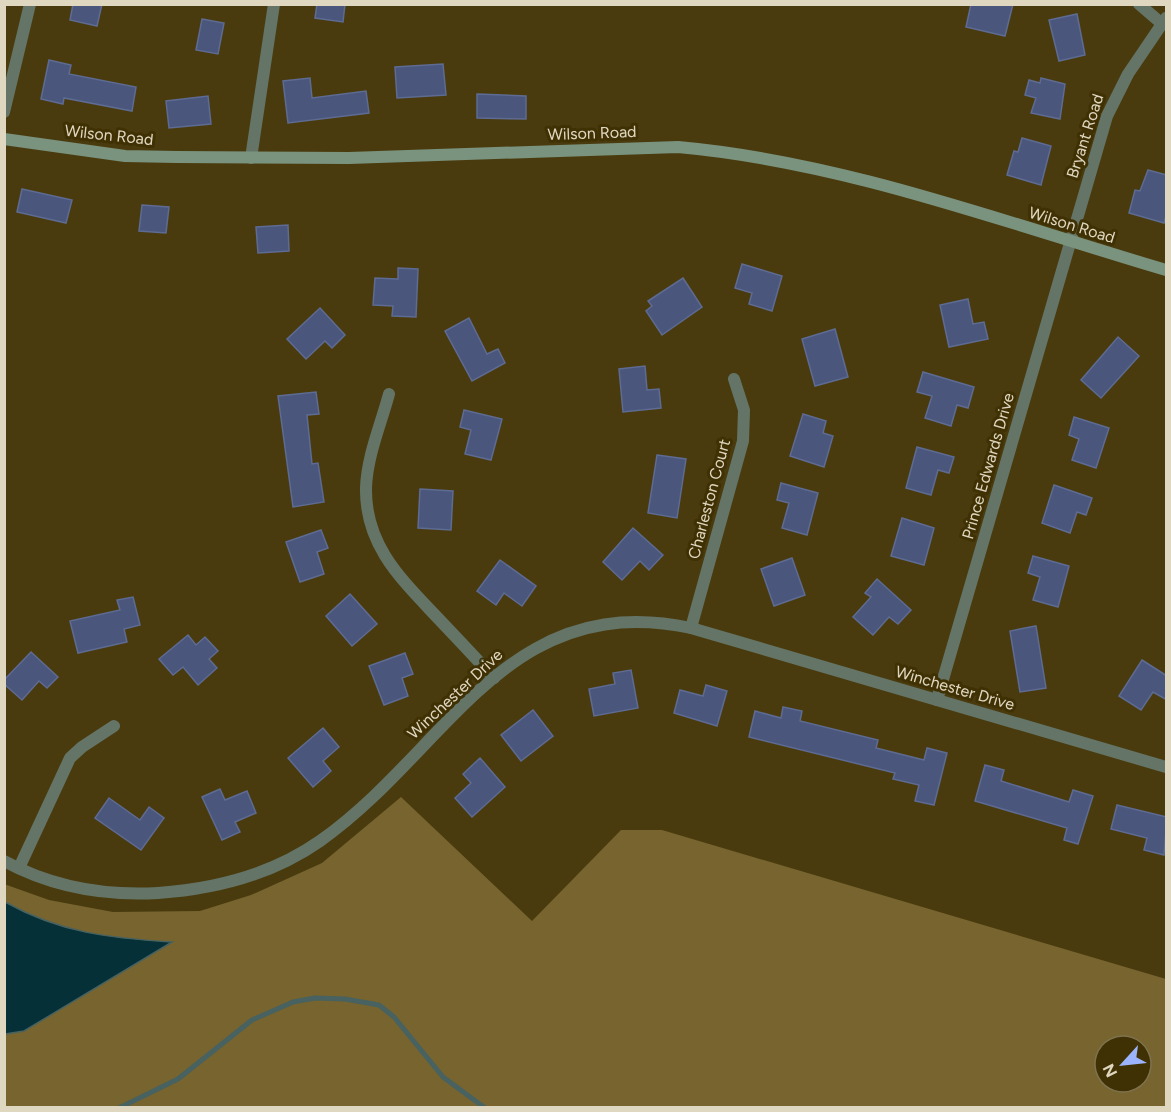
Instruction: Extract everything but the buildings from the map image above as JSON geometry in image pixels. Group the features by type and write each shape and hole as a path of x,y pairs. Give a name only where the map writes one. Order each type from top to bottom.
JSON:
{"street":[{"path":"4,112 30,4"},
{"path":"251,158 274,4"},
{"path":"1140,4 1164,20"},
{"name":"Bryant Road","path":"1071,242 1107,116 1116,94 1164,20"},
{"name":"Wilson Road","path":"4,139 125,156 349,158 678,147 729,151 831,173 1167,270"},
{"name":"Prince Edwards Drive","path":"937,700 1071,242"},
{"name":"Charleston Court","path":"691,628 743,441 744,410 734,379"},
{"path":"390,394 367,477 367,507 373,534 382,553 399,577 494,678"},
{"name":"Winchester Drive","path":"4,861 63,885 112,893 200,889 261,872 298,855 339,827 494,678 536,647 583,628 630,621 691,628 1167,767"},
{"path":"19,868 70,759 82,747 114,726"}],"shaded area":[{"path":"401,797 532,921 621,830 662,830 1166,979 1166,1107 5,1107 4,884 49,900 113,912 200,911 251,895 322,863"}],"water":[{"path":"5,902 46,921 86,932 172,942 24,1031 5,1034"}],"waterway":[{"path":"119,1108 178,1079 252,1020 293,1002 315,998 345,999 379,1005 394,1017 443,1077 485,1108"}]}
